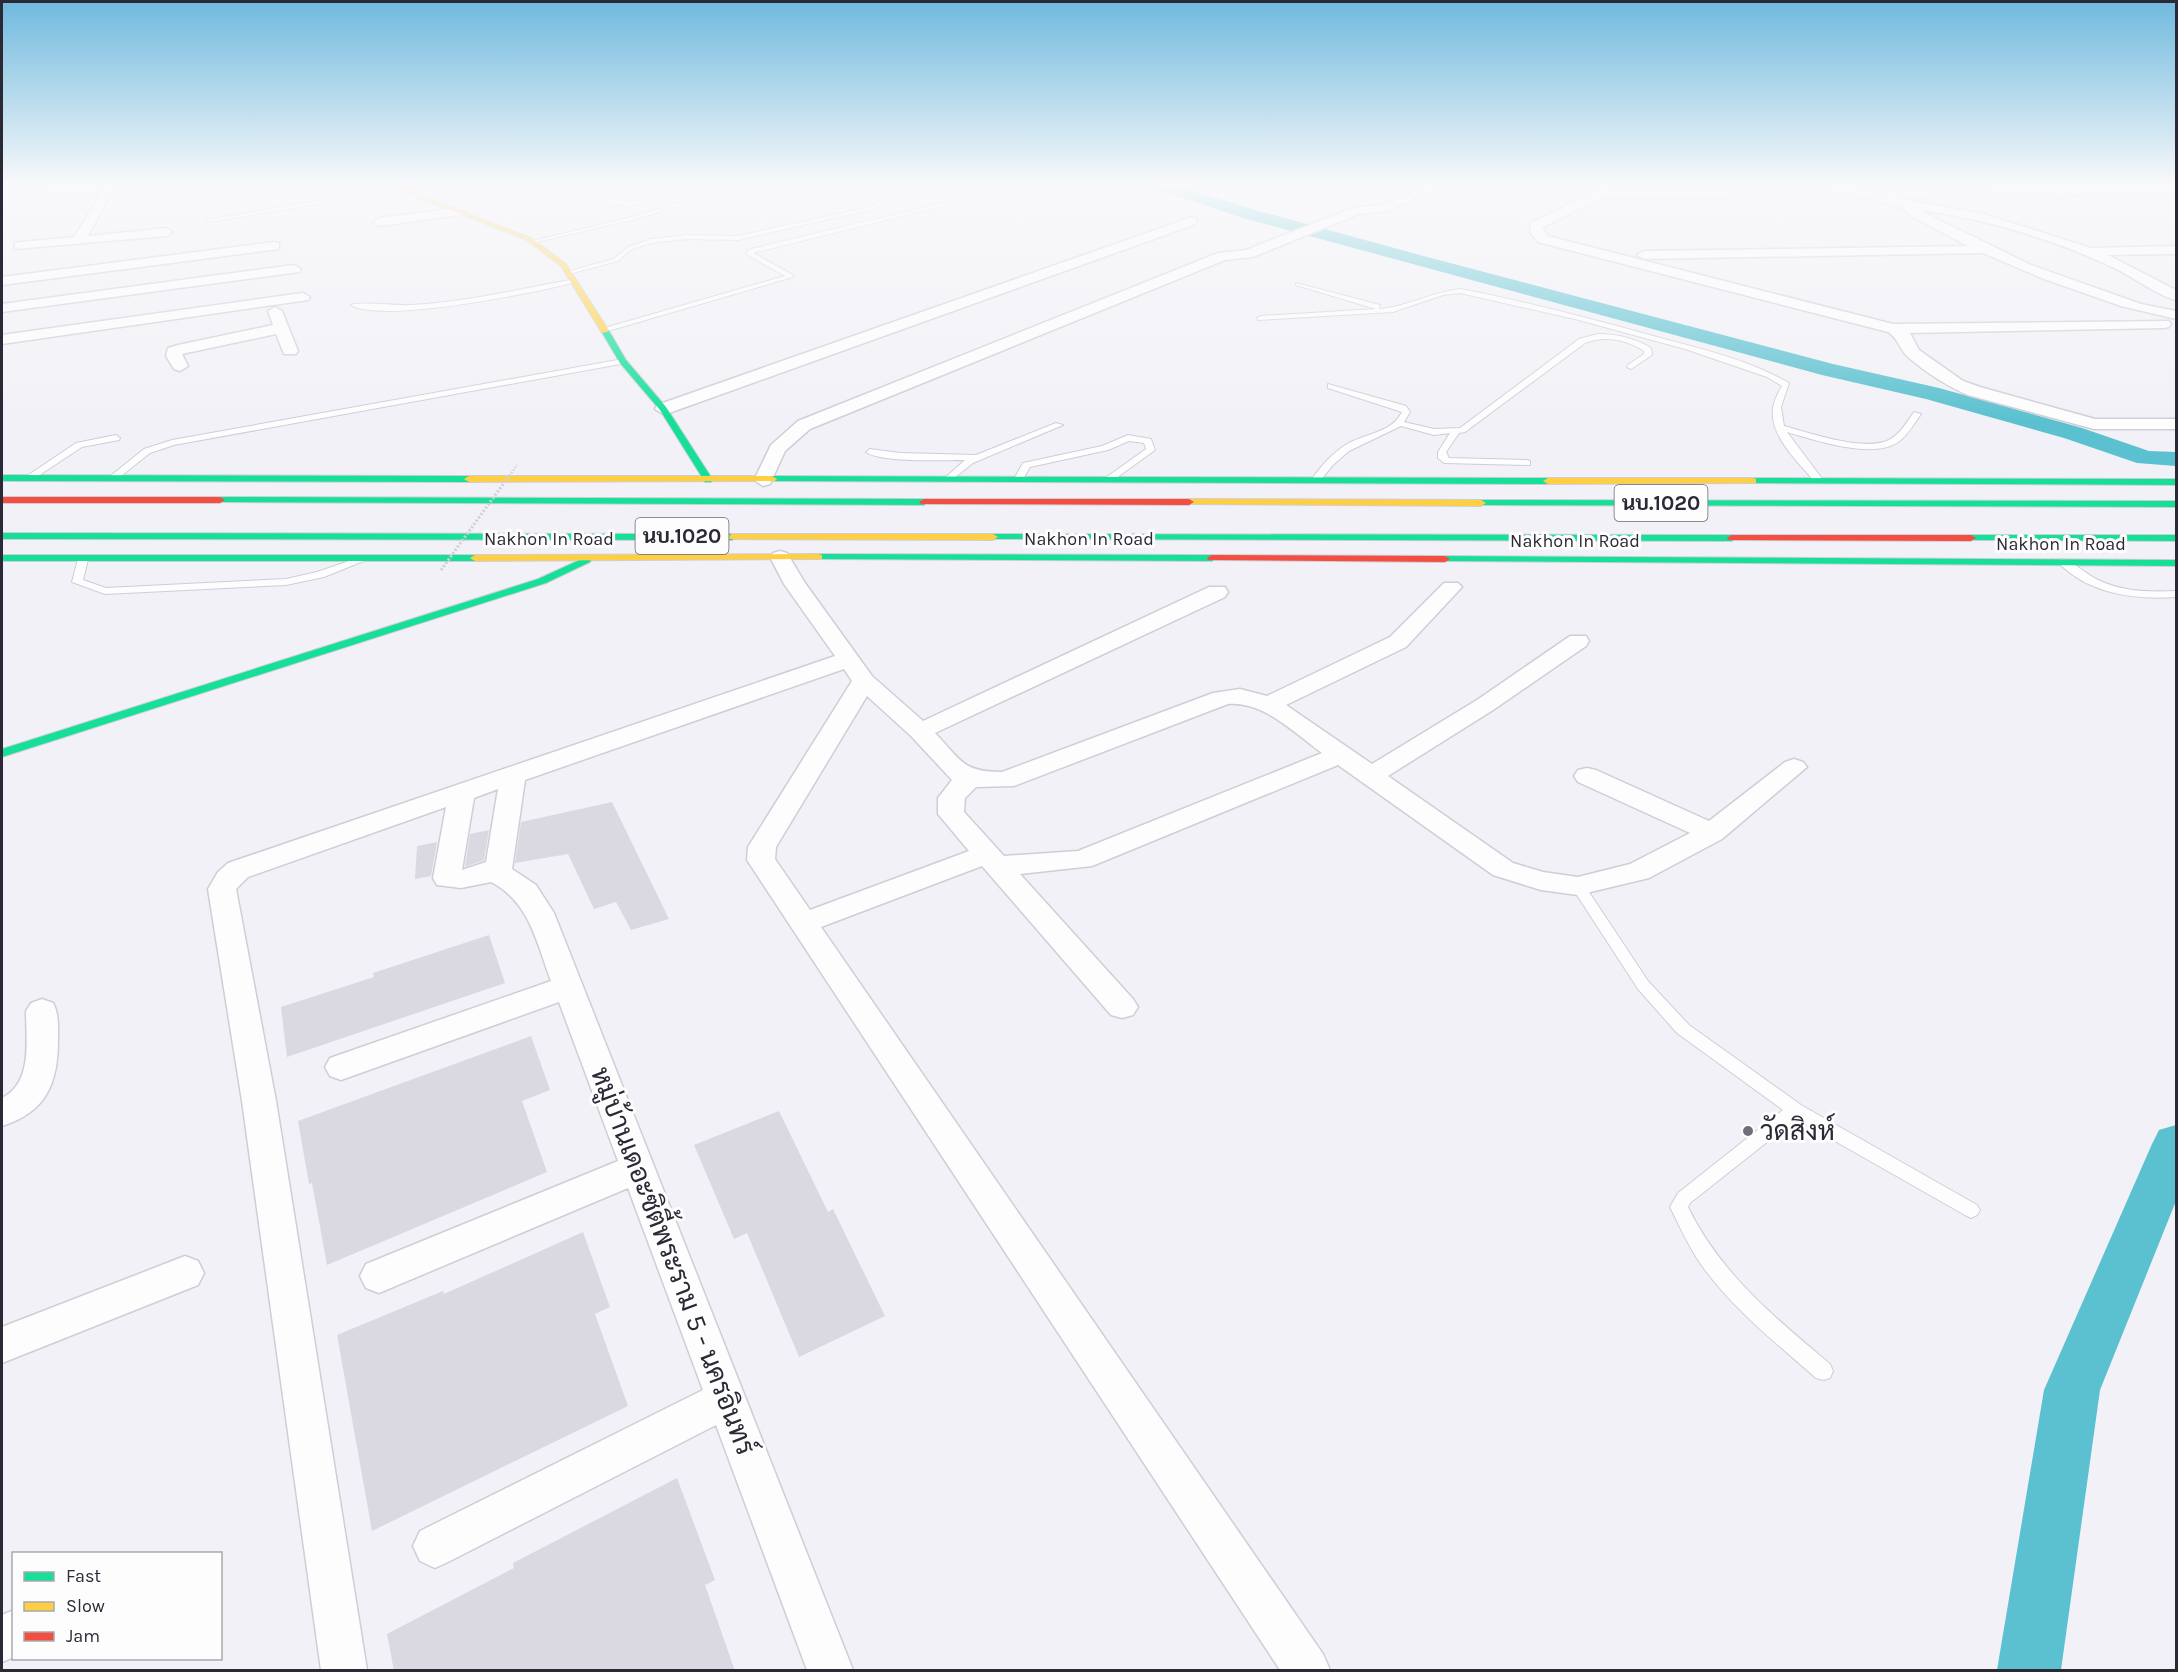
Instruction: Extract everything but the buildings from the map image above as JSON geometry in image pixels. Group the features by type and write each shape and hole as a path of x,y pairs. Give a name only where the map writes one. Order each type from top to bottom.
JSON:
{"main road":[{"path":"559,264 572,276 623,361 663,409 708,480"},
{"name":"นบ.1020","path":"2,478 2176,482"},
{"path":"865,478 1145,502"},
{"name":"Nakhon In Road","path":"2,500 2176,504"},
{"name":"Nakhon In Road","path":"2,536 2176,538"},
{"path":"1118,557 1364,536"},
{"path":"2,753 542,581 593,557"},
{"name":"Nakhon In Road","path":"2,558 1118,557 2176,563"}],"street":[{"path":"2,281 134,264"},
{"path":"663,409 1071,264"},
{"path":"763,480 777,449 804,425 939,373 1204,264"},
{"path":"1132,294 1161,298 1242,264"},
{"path":"1642,264 1893,329 2176,324"},
{"path":"2015,264 2131,305 2176,315"},
{"path":"2115,264 2146,278 2176,296"},
{"path":"2,308 294,269"},
{"path":"2,340 303,297"},
{"path":"271,302 290,351"},
{"path":"180,366 174,356 174,351 282,328"},
{"path":"1893,329 1904,336 1912,353 1957,384 1974,391 2094,424 2176,424"},
{"path":"939,373 963,381"},
{"path":"856,405 879,415"},
{"path":"777,449 808,441"},
{"path":"780,557 795,584 856,670 920,731 960,774 970,778 1005,780 1229,696 1245,696 1269,704 1369,777 1503,869 1541,881 1578,886 1639,871 1712,833 1794,768"},
{"path":"1269,704 1398,642 1451,587"},
{"path":"920,731 1217,592"},
{"path":"1369,777 1485,705 1578,641"},
{"path":"344,1671 259,1101 222,889 228,879 238,870 513,775 856,670"},
{"path":"856,670 762,847 761,860 1307,1671"},
{"path":"803,923 992,861 1082,860 1340,755"},
{"path":"462,793 447,878 462,880 499,867 513,775"},
{"path":"1587,776 1712,833"},
{"path":"970,778 952,795 949,810 1122,1007"},
{"name":"หมู่บ้านเดอะซิตี้พระราม 5 - นครอินทร์","path":"492,871 529,892 540,913 830,1671"},
{"path":"341,1067 568,987"},
{"path":"2,1113 11,1110 30,1093 39,1079 42,1011"},
{"path":"379,1276 638,1168"},
{"path":"2,1345 185,1273"},
{"path":"435,1546 726,1399"}],"lane":[{"path":"355,305 380,308 424,305 572,276 605,264"},
{"path":"605,329 791,276 768,264"},
{"path":"1298,284 1388,310"},
{"path":"1261,318 1388,310 1425,301 1442,292 1461,291 1575,317 1691,349 1764,371 1783,380 1786,385 1777,409 1777,418 1818,480"},
{"path":"1398,423 1434,432 1455,433 1462,430 1588,338 1600,336 1612,338 1648,350 1648,355 1630,367"},
{"path":"113,478 147,451 172,443 623,361"},
{"path":"1316,480 1327,462 1358,442 1392,429 1406,412 1403,408 1330,386"},
{"path":"1782,428 1840,443 1883,446 1895,441 1917,414"},
{"path":"949,478 970,461 1059,425"},
{"path":"1455,433 1442,452 1443,458 1447,461 1527,463"},
{"path":"28,478 79,445 116,438"},
{"path":"1019,479 1026,465 1105,448 1128,438 1148,441 1151,450 1109,479"},
{"path":"870,452 912,457 979,458"},
{"path":"83,559 77,582 105,591 286,582 320,575 369,557"},
{"path":"2063,562 2091,581 2129,595 2146,597 2176,594"},
{"path":"1578,886 1643,985 1683,1029 1795,1110 1971,1210"},
{"path":"1795,1110 1684,1198 1679,1208 1702,1253 1741,1299 1823,1371"}],"path":[{"path":"441,570 518,465"}],"waterway":[{"path":"1432,264 1830,370 1931,393 2073,433 2146,458 2176,459"},
{"path":"2029,1670 2072,1390 2176,1144"}],"traffic: fast":[{"path":"605,331 623,361 663,409 708,480"},
{"path":"2,478 469,479"},
{"path":"772,479 1548,481"},
{"path":"1753,481 2176,482"},
{"path":"220,500 924,502"},
{"path":"1481,503 2176,504"},
{"path":"2,536 732,537"},
{"path":"993,537 1732,538"},
{"path":"1971,538 2176,538"},
{"path":"818,557 1212,558"},
{"path":"2,558 475,558"},
{"path":"1445,559 2176,563"},
{"path":"2,753 542,581 586,560"}],"traffic: slow":[{"path":"563,264 605,331"},
{"path":"469,479 772,479"},
{"path":"1548,481 1753,481"},
{"path":"1189,502 1481,503"},
{"path":"732,537 993,537"},
{"path":"475,558 818,557"}],"traffic: jam":[{"path":"2,500 220,500"},
{"path":"924,502 1189,502"},
{"path":"1732,538 1971,538"},
{"path":"1212,558 1445,559"}],"place":[{"name":"วัดสิงห์","path":"1748,1131"}]}
